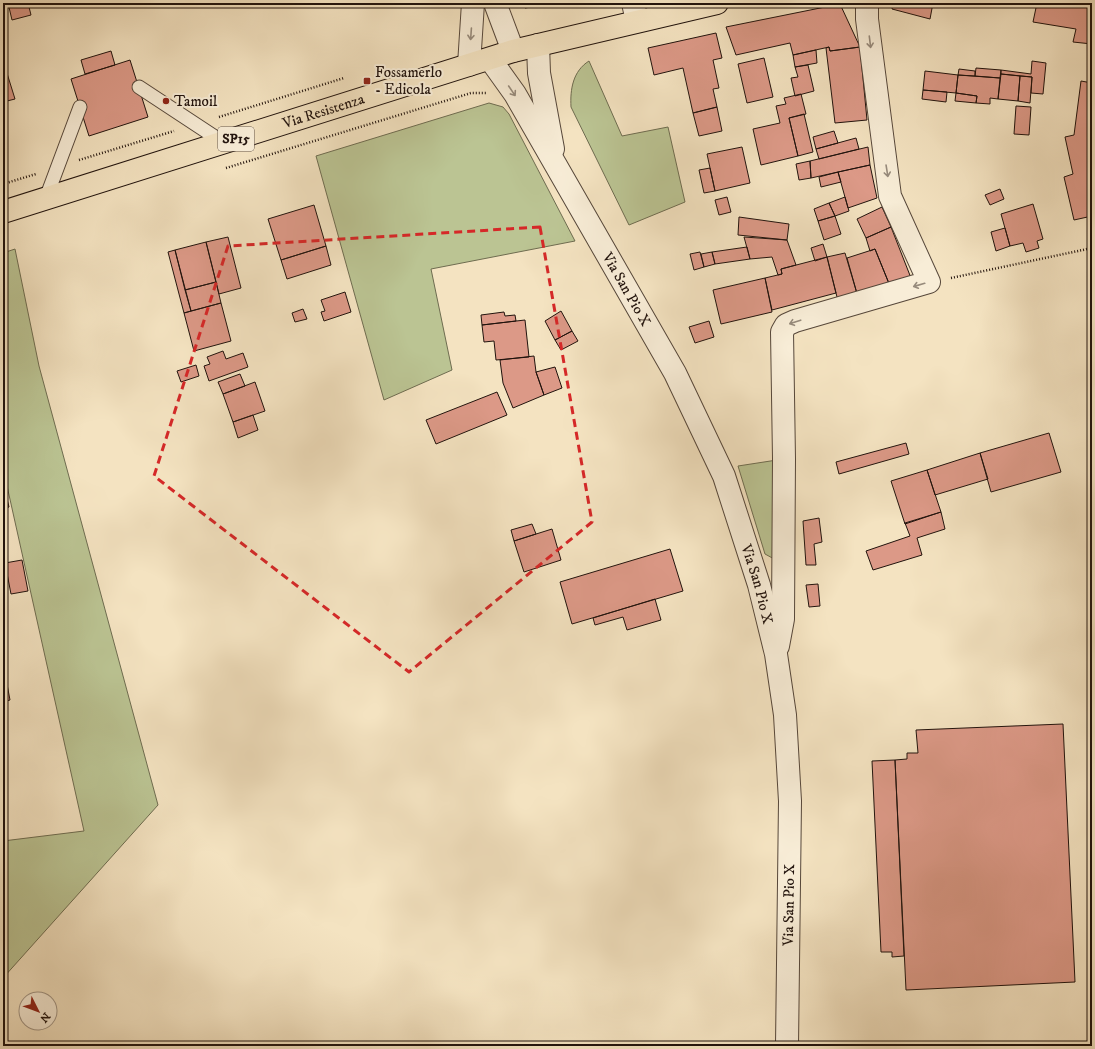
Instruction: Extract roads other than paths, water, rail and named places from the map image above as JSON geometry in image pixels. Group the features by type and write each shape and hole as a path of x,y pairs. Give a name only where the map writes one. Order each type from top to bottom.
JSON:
{"main road":[{"name":"Via Resistenza","path":"3,212 513,51 538,45 635,12 717,3"}],"street":[{"path":"469,65 473,3"},
{"path":"495,3 513,51"},
{"path":"776,654 783,619 784,459 782,332 786,324 929,282 890,196 867,19 867,3"},
{"name":"Via San Pio X","path":"538,45 539,73 556,166"},
{"name":"Via San Pio X","path":"490,59 515,94 675,373 724,476 759,585 776,654 785,715 790,801 787,1046"}],"lane":[{"path":"139,86 224,143"},
{"path":"46,198 80,107"}],"place":[{"name":"Fossamerlo - Edicola","path":"367,81"},
{"name":"Tamoil","path":"166,101"}]}
